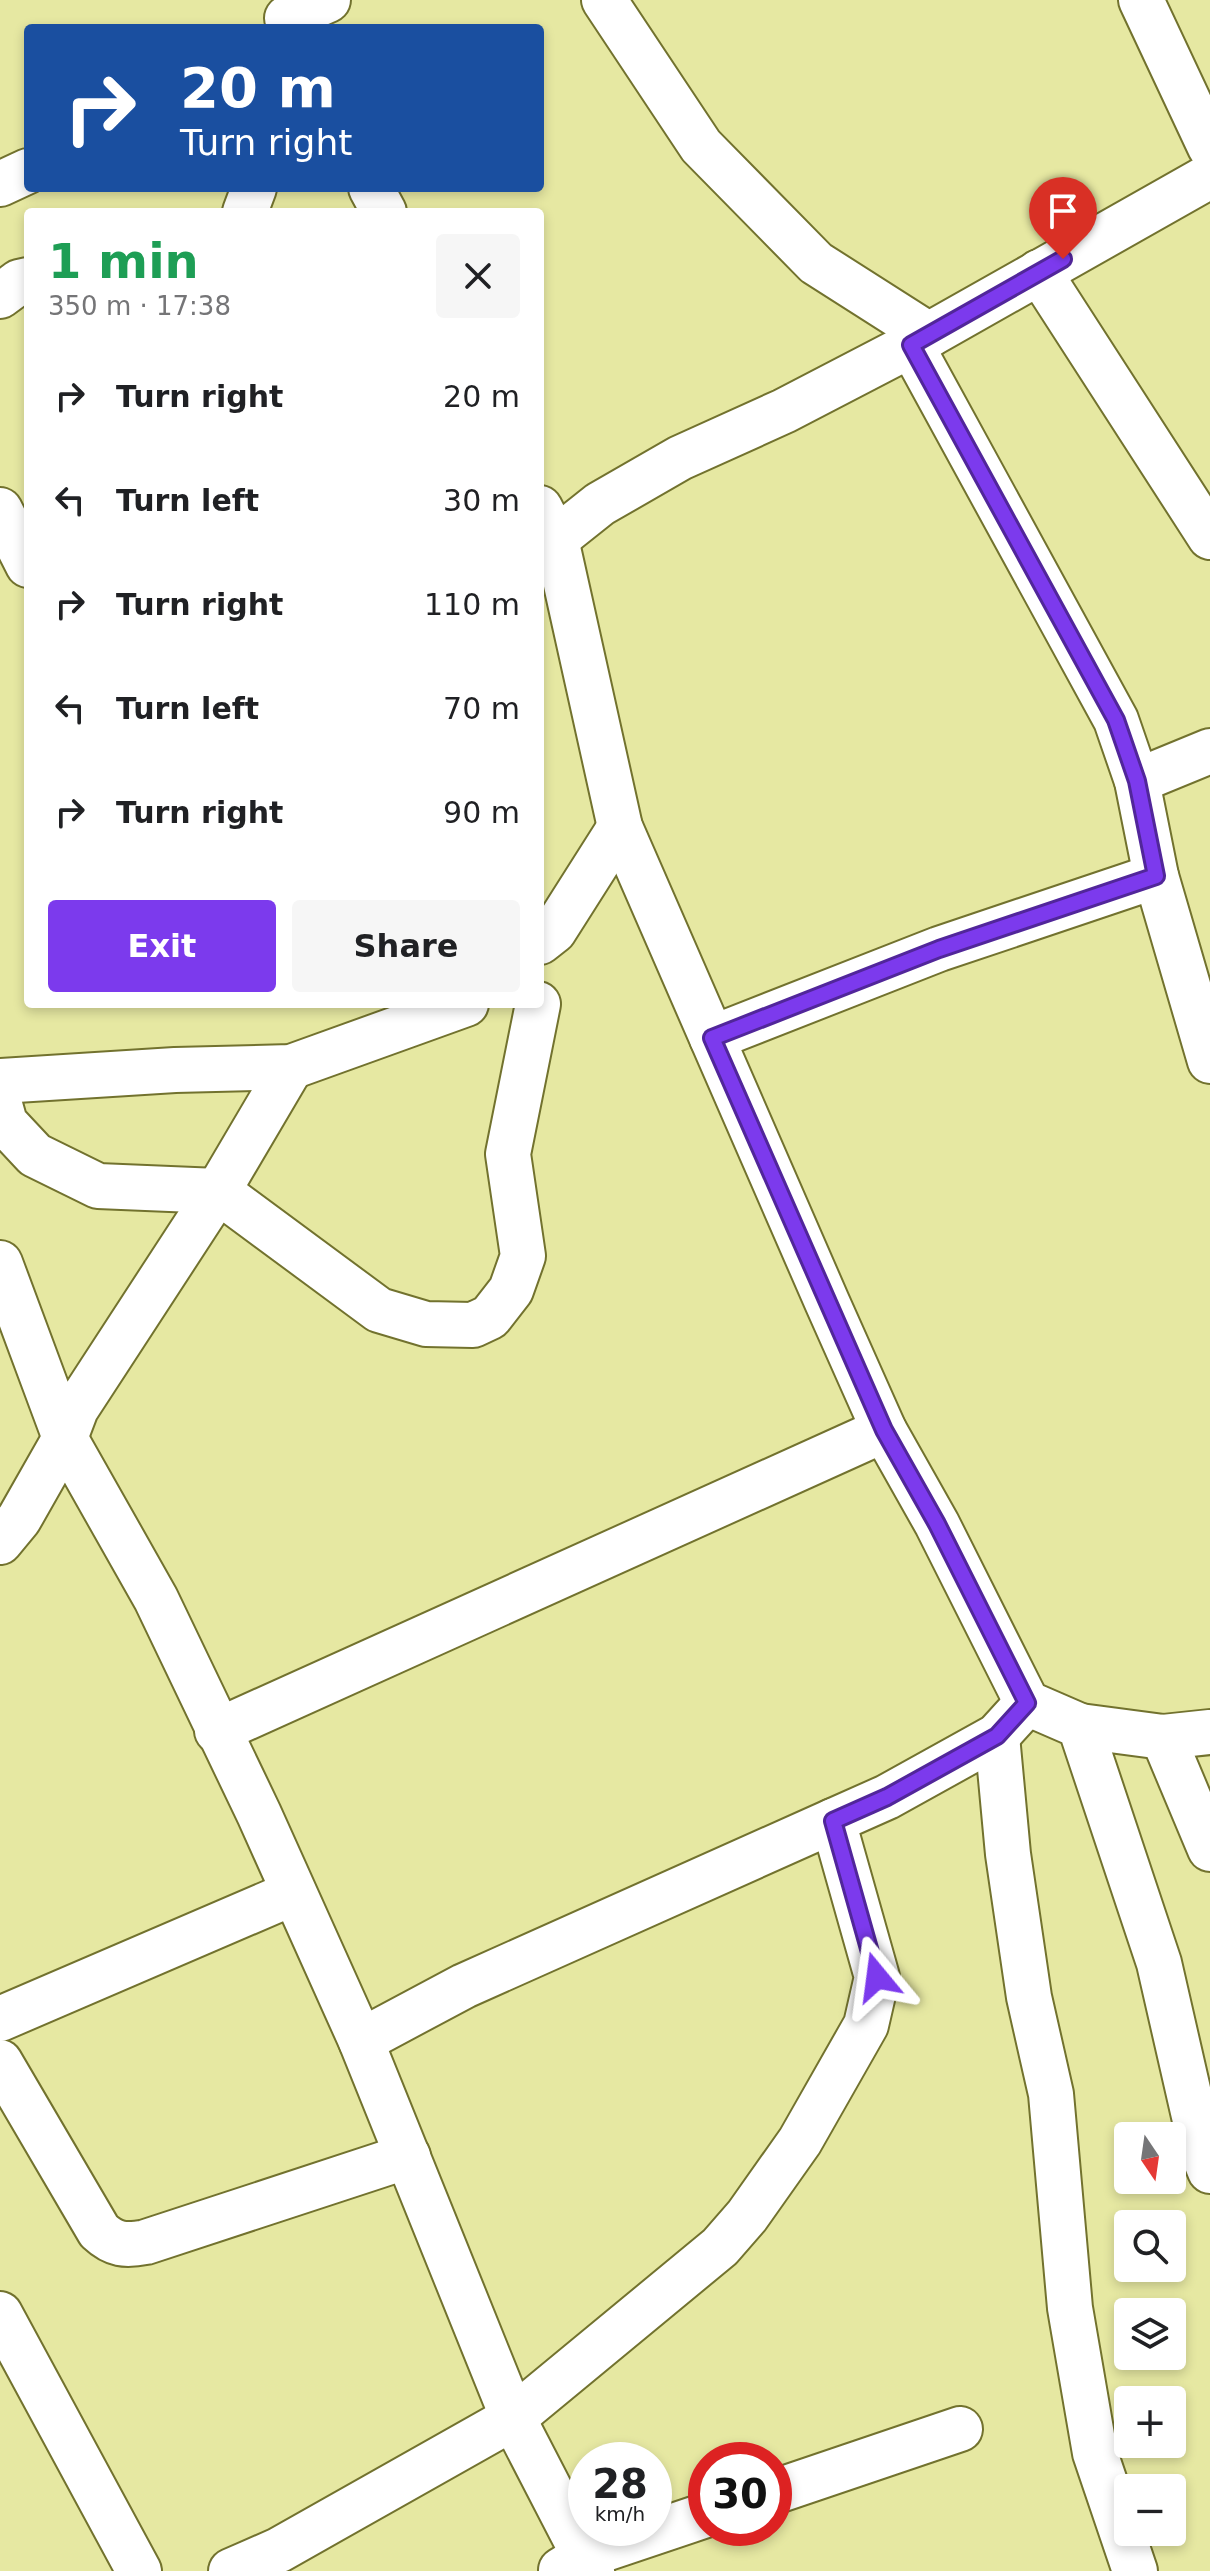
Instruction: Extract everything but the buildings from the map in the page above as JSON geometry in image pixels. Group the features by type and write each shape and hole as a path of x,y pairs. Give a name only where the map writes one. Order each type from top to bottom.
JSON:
{"street":[{"path":"286,15 328,0"},
{"path":"604,0 701,146 816,263 920,340 1116,720 1137,781 1156,876 1210,1061"},
{"path":"1141,0 1210,147"},
{"path":"0,184 24,173"},
{"path":"1210,176 920,340 784,411 680,458 600,504 545,531 620,827 884,1430 937,1524 1027,1703 1080,1726 1163,1737 1210,1732"},
{"path":"1039,272 1210,537"},
{"path":"0,296 24,281"},
{"path":"0,510 24,557"},
{"path":"1137,781 1210,751"},
{"path":"544,961 547,936 620,827"},
{"path":"712,1038 939,949 1156,876"},
{"path":"0,1081 175,1070 291,1067 455,1008"},
{"path":"0,1105 5,1123 35,1155 98,1186 218,1191 379,1310 426,1324 473,1325 490,1317 511,1290 523,1256 508,1154 537,1008"},
{"path":"0,1542 19,1519 65,1438 76,1409 218,1191 291,1067"},
{"path":"0,1263 65,1438 156,1599 259,1814 361,2041 513,2418 578,2566 688,2522"},
{"path":"217,1731 884,1430"},
{"path":"361,2041 464,1986 887,1797 997,1736 1027,1703"},
{"path":"1080,1726 1159,1963 1202,2151 1210,2171"},
{"path":"997,1736 1008,1854 1027,1983 1051,2094 1070,2308 1095,2453 1135,2571"},
{"path":"1163,1737 1210,1849"},
{"path":"231,2571 279,2550 513,2418 720,2247 747,2216 800,2141 856,2046 866,2025 877,1977 833,1821"},
{"path":"0,2019 293,1893"},
{"path":"0,2062 99,2231 120,2245 146,2242 408,2156"},
{"path":"0,2314 139,2571"},
{"path":"792,2486 960,2429"}],"route":[{"path":"877,1977 833,1821 887,1797 997,1736 1027,1703 937,1524 884,1430 712,1038 939,949 1156,876 1137,781 1116,720 911,345 1063,259"}]}
